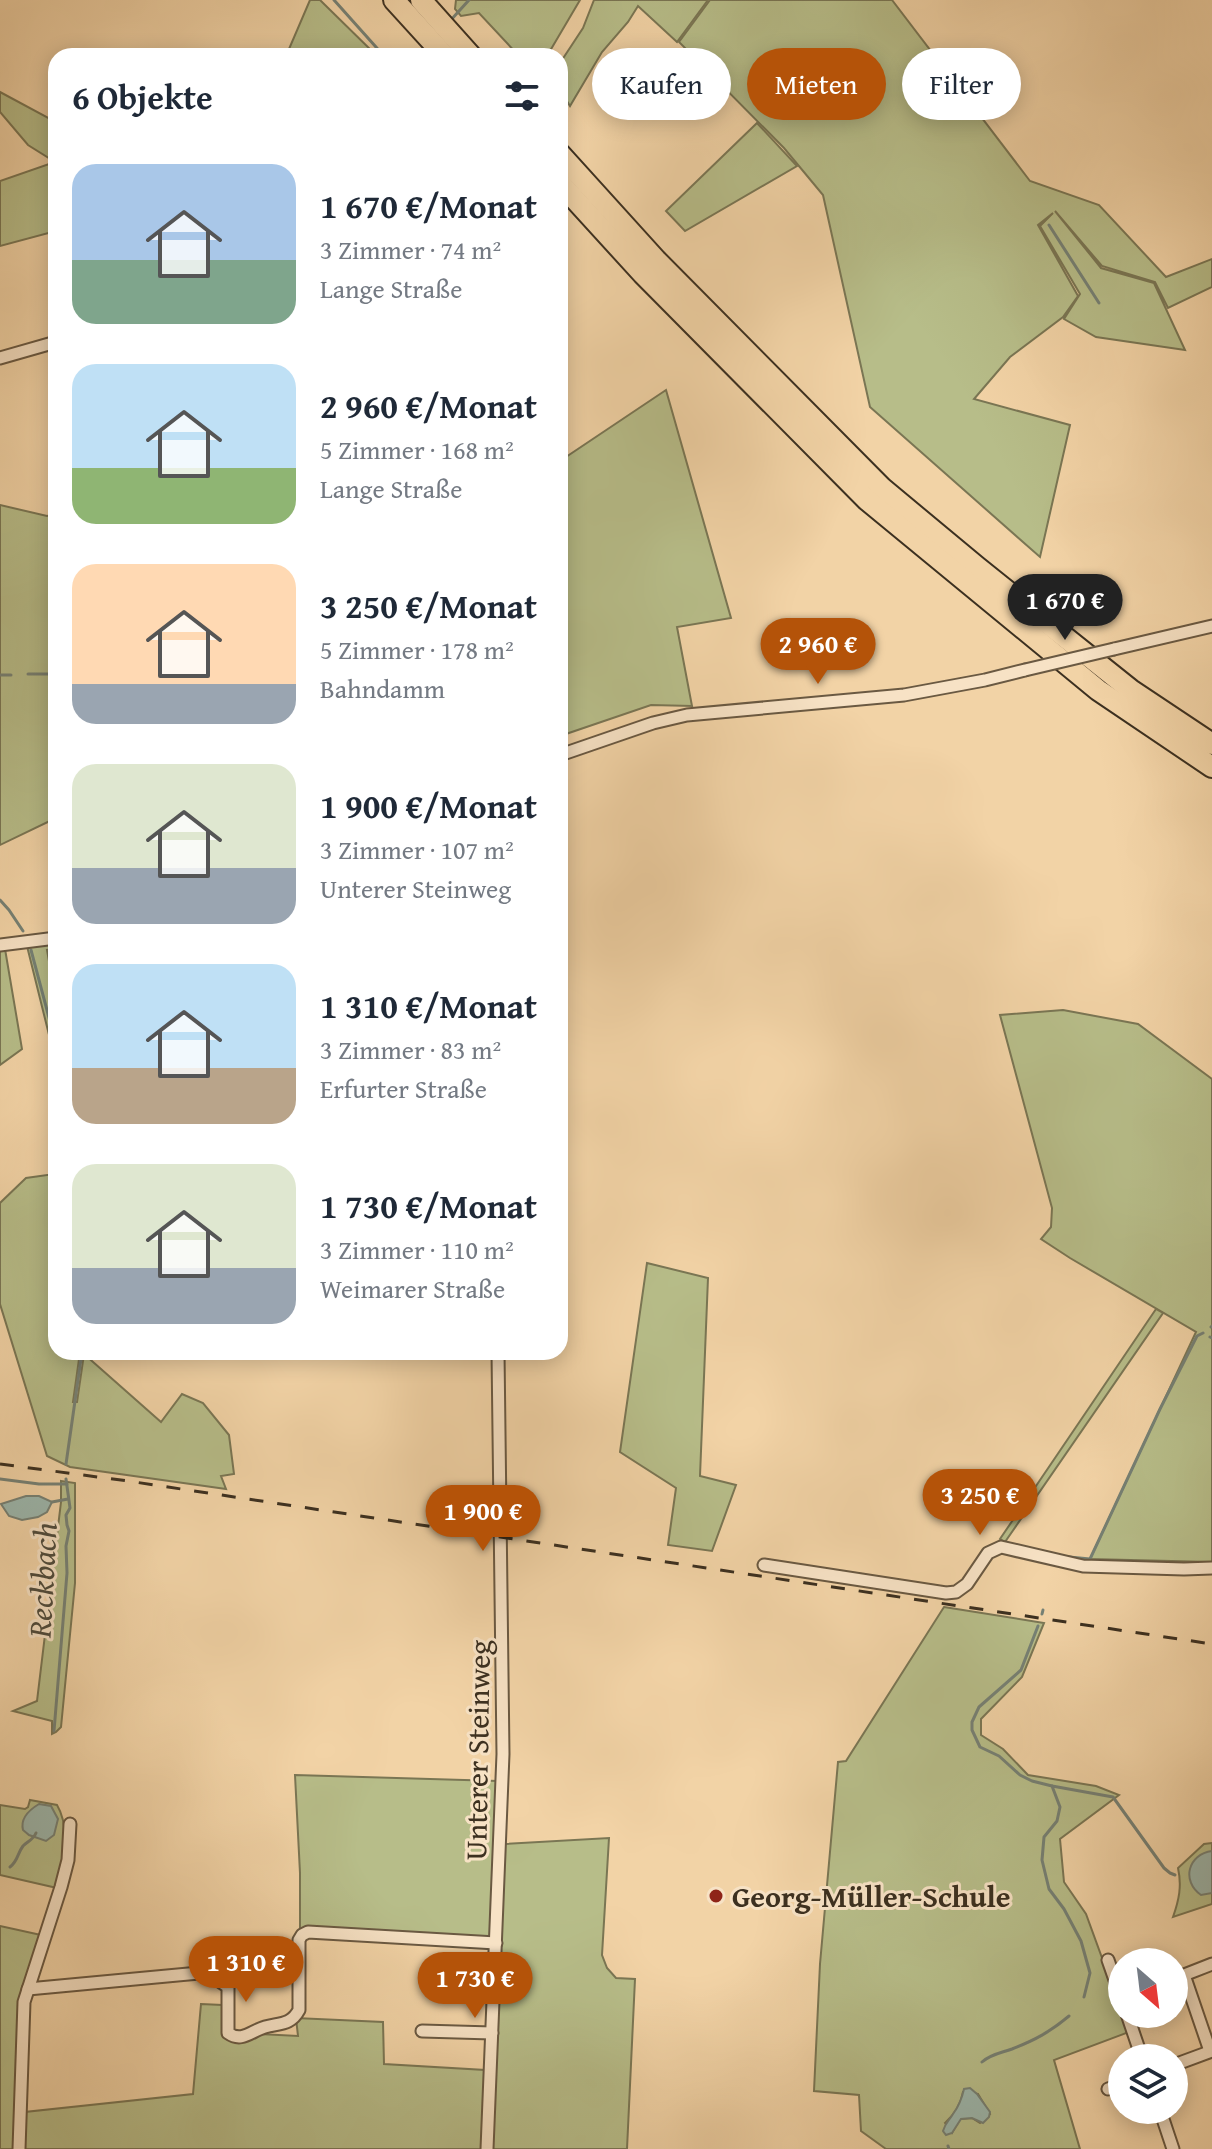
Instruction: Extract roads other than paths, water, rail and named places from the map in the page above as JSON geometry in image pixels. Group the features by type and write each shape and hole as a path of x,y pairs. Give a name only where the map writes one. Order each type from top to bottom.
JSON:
{"highway":[{"path":"394,0 431,26"},
{"path":"421,0 431,26 446,47"},
{"path":"568,163 656,260 882,488 1131,690 1212,744"},
{"path":"568,192 643,274 867,500 1098,690 1212,767"}],"street":[{"path":"0,358 48,344"},
{"path":"568,752 653,723 687,715 904,695 985,680 1212,626"},
{"path":"0,945 48,939"},
{"name":"Unterer Steinweg","path":"487,2149 503,1754 498,1360"},
{"path":"764,1565 946,1593 956,1592 967,1584 988,1553 1001,1547 1083,1566 1212,1568"},
{"path":"19,2149 24,2002 68,1860 70,1824"},
{"path":"28,1989 199,1973 228,1987 228,2033 232,2037 242,2037 263,2027 284,2024 299,2010 299,1940 308,1932 496,1943"},
{"path":"1188,1973 1212,1964"},
{"path":"1188,1998 1211,2051 1188,2060"},
{"path":"422,2031 492,2033"},
{"path":"1165,2124 1173,2149"}],"waterway":[{"path":"334,0 377,48"},
{"name":"Reckbach","path":"450,21 469,0"},
{"path":"1049,225 1099,303"},
{"name":"Reckbach","path":"28,674 48,674"},
{"name":"Reckbach","path":"0,675 11,675"},
{"name":"Reckbach","path":"0,900 23,931"},
{"name":"Reckbach","path":"31,950 48,1014"},
{"path":"1069,1557 1090,1559 1160,1409 1197,1336 1203,1333"},
{"name":"Reckbach","path":"66,1464 81,1360"},
{"path":"0,1479 67,1484"},
{"name":"Reckbach","path":"54,1731 67,1573 69,1531 66,1515 70,1508 66,1479"},
{"path":"52,1502 68,1499"},
{"path":"1042,1614 1043,1610"},
{"path":"1038,1626 1021,1670 979,1707 972,1730 980,1747 999,1756 1020,1775 1052,1786 1060,1807 1057,1821 1044,1837 1042,1860 1049,1889 1081,1941 1090,1973 1084,1997"},
{"path":"1052,1786 1113,1797 1164,1868 1175,1875"},
{"name":"Reckbach","path":"10,1867 23,1846 36,1833"},
{"path":"982,2062 1035,2039 1069,2016"}],"railway":[{"path":"0,1464 1212,1644"}],"place":[{"name":"Georg-Müller-Schule","path":"716,1896"}]}
